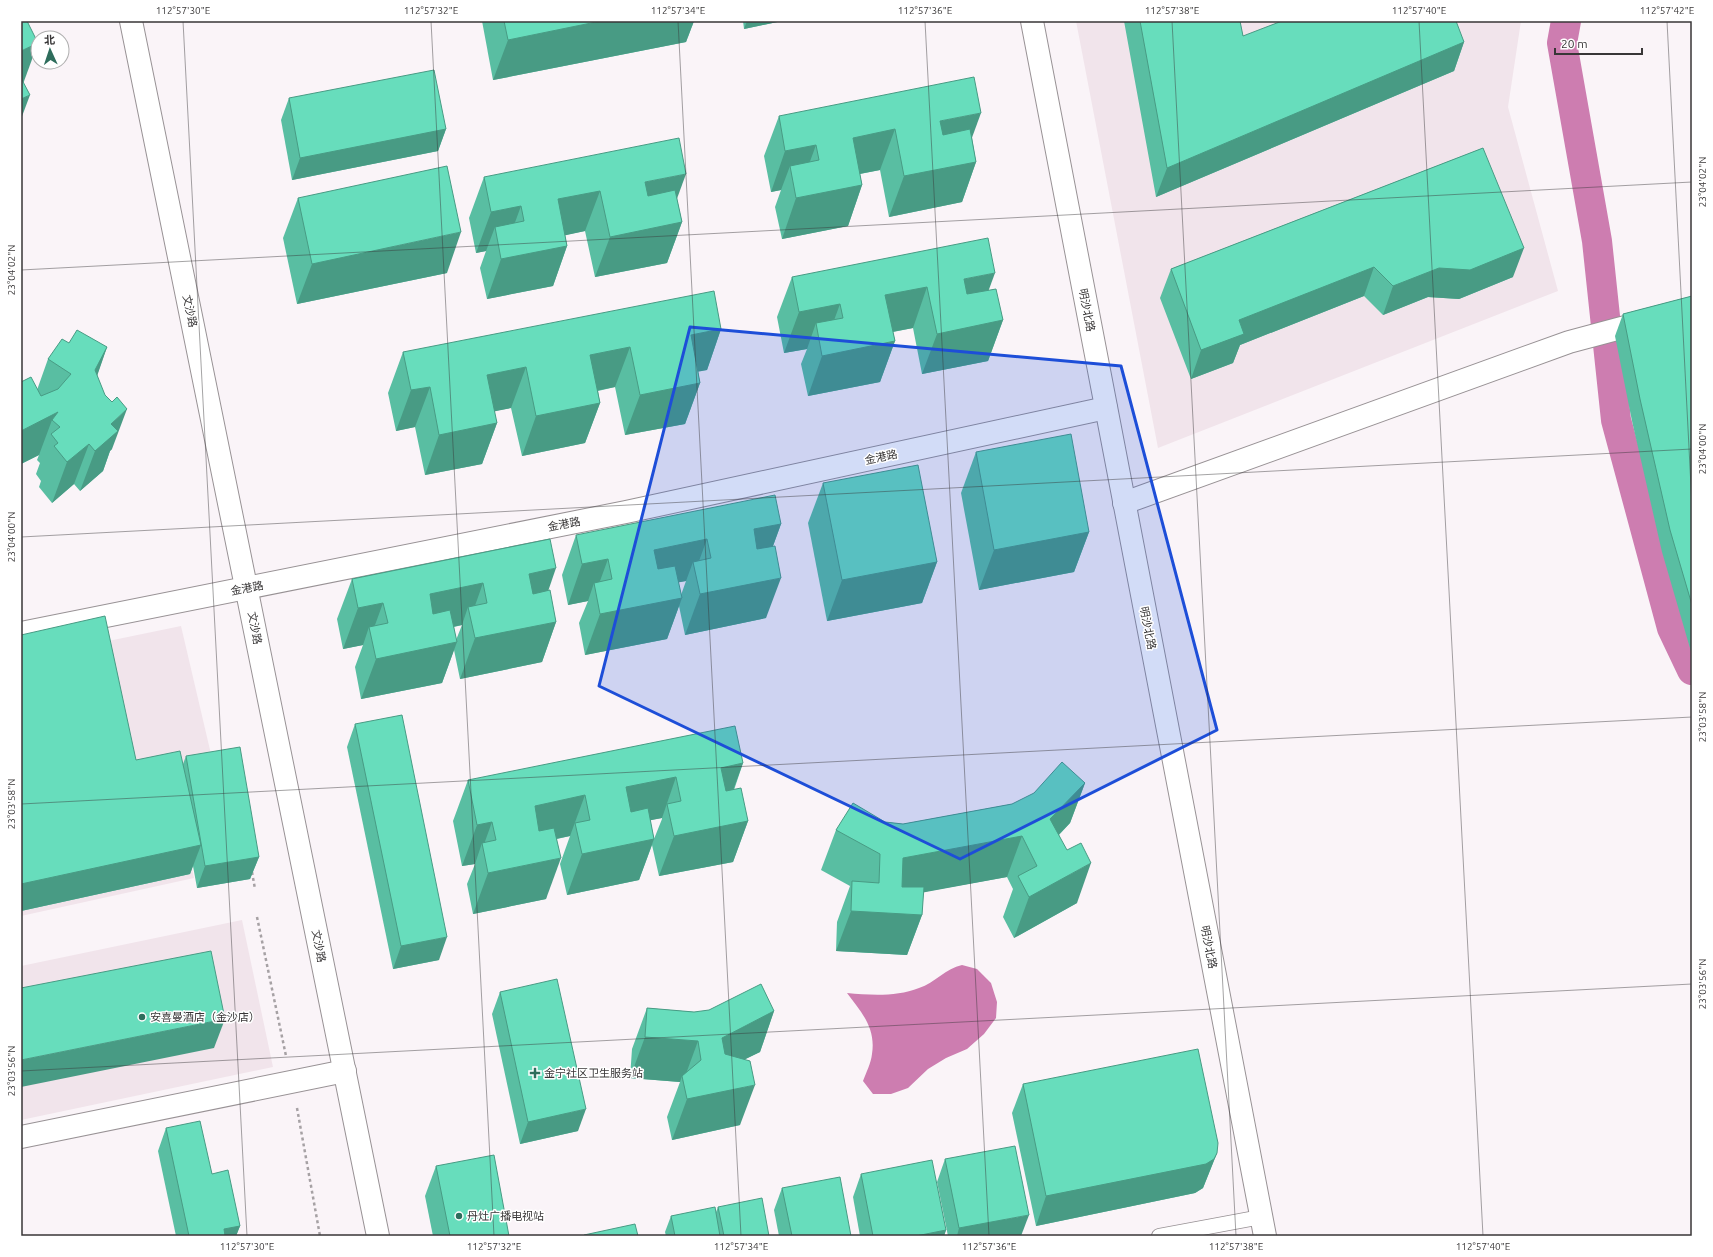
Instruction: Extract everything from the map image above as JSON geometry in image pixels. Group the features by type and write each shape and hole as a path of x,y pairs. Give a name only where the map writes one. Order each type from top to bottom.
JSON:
{"street":[{"name":"文沙路","path":"131,21 378,1236"},
{"name":"明沙北路","path":"1032,21 1263,1227"},
{"path":"1124,502 1569,342 1692,309"},
{"name":"金港路","path":"21,633 626,512 1106,408"},
{"path":"21,1137 345,1071"}],"lane":[{"path":"1159,1236 1263,1227"}],"path":[{"path":"251,866 255,888"},
{"path":"257,917 288,1064"},
{"path":"296,1103 320,1236"}],"highlighted area":[{"path":"690,327 1121,366 1217,730 960,859 599,686"}],"shaded area":[{"path":"1076,21 1521,21 1508,107 1558,291 1158,448"},
{"path":"181,626 214,767 172,776 194,878 21,916 21,659"},
{"name":"安喜曼酒店（金沙店）","path":"242,920 273,1067 21,1120 21,966"},
{"path":"962,965 977,969 991,983 997,1002 996,1018 984,1034 967,1049 946,1058 928,1069 908,1088 891,1094 873,1094 863,1081 870,1064 873,1045 872,1036 863,1014 847,993 883,995 910,991 925,986 951,969"}],"building":[{"path":"21,21 27,21 32,30 30,30 30,47 21,51"},
{"path":"504,21 601,21 508,40"},
{"path":"1140,21 1240,21 1243,36 1282,21 1456,21 1464,42 1167,168"},
{"path":"434,70 446,129 300,158 289,98"},
{"path":"974,77 981,113 940,121 943,135 970,129 976,162 904,176 895,129 853,138 862,185 796,198 790,166 819,160 816,145 785,151 779,116"},
{"path":"21,78 30,95 21,99"},
{"path":"679,138 686,174 645,182 648,196 675,190 682,222 610,237 600,191 558,199 567,246 501,259 495,227 524,221 521,206 491,212 484,177"},
{"path":"1483,148 1524,248 1470,270 1439,268 1393,286 1374,267 1239,320 1244,334 1201,350 1171,269"},
{"path":"447,166 461,232 312,264 298,198"},
{"path":"988,238 995,273 964,279 967,294 996,289 1003,320 937,334 927,287 885,295 895,341 822,356 816,323 843,318 840,304 799,312 792,277"},
{"path":"714,291 721,329 691,335 700,383 640,395 630,347 590,355 600,403 536,416 526,367 487,375 497,423 439,435 430,387 411,390 403,352"},
{"path":"1692,296 1692,605 1670,530 1640,399 1623,314"},
{"path":"77,330 107,347 95,370 105,395 112,402 117,397 127,409 111,424 118,431 95,451 89,444 67,462 54,446 58,443 51,434 60,427 52,420 58,412 21,431 21,382 31,377 41,396 58,389 71,374 48,359 62,339 69,343"},
{"path":"1071,434 1089,532 994,550 976,452"},
{"path":"918,465 937,562 842,580 823,483"},
{"path":"775,495 781,524 754,529 757,549 775,546 781,578 700,594 693,562 711,558 707,539 654,550 658,569 675,566 682,598 600,614 594,583 612,579 608,559 582,564 576,535"},
{"path":"550,539 556,568 529,574 533,594 550,590 556,622 475,638 468,607 487,603 483,583 430,594 433,614 450,610 457,642 376,659 369,627 388,623 383,603 358,608 352,579"},
{"path":"105,616 136,760 180,751 201,845 21,884 21,635"},
{"path":"402,715 447,937 401,946 355,724"},
{"path":"735,726 743,763 721,768 726,791 741,788 748,821 674,836 667,804 681,801 676,777 626,787 631,812 648,808 654,839 582,854 575,823 590,820 585,795 535,806 539,831 554,828 561,858 488,873 482,843 496,840 492,822 477,825 468,780"},
{"path":"240,747 259,857 205,866 186,756"},
{"path":"1062,762 1085,783 1050,819 1067,850 1081,843 1091,863 1029,897 1018,876 1037,866 1022,836 903,858 902,887 924,887 922,915 851,911 852,881 879,883 880,854 836,830 853,803 885,822 903,824 1012,804 1034,793"},
{"path":"211,951 225,1019 21,1060 21,988"},
{"name":"金宁社区卫生服务站","path":"557,979 586,1109 528,1122 500,992"},
{"path":"761,984 774,1011 722,1038 725,1054 750,1061 755,1085 687,1099 682,1076 701,1060 698,1041 645,1037 647,1008 694,1012 709,1010"},
{"path":"1198,1049 1218,1143 1217,1153 1214,1159 1206,1164 1046,1196 1023,1084"},
{"path":"200,1121 212,1174 228,1170 240,1226 224,1229 225,1236 189,1236 166,1128"},
{"path":"1015,1146 1029,1215 959,1228 945,1159"},
{"path":"494,1155 509,1236 450,1236 436,1166"},
{"path":"932,1160 946,1230 916,1236 873,1236 861,1174"},
{"path":"840,1177 851,1236 792,1236 782,1188"},
{"path":"762,1198 769,1236 724,1236 718,1207"},
{"path":"715,1207 720,1236 675,1236 671,1216"},
{"path":"635,1224 638,1236 584,1235"}],"waterway":[{"path":"1566,21 1562,43 1597,241 1616,420 1672,628 1692,670"}],"place":[{"name":"安喜曼酒店（金沙店）","path":"142,1017"},
{"name":"金宁社区卫生服务站","path":"535,1073"},
{"name":"丹灶广播电视站","path":"459,1216"}]}
